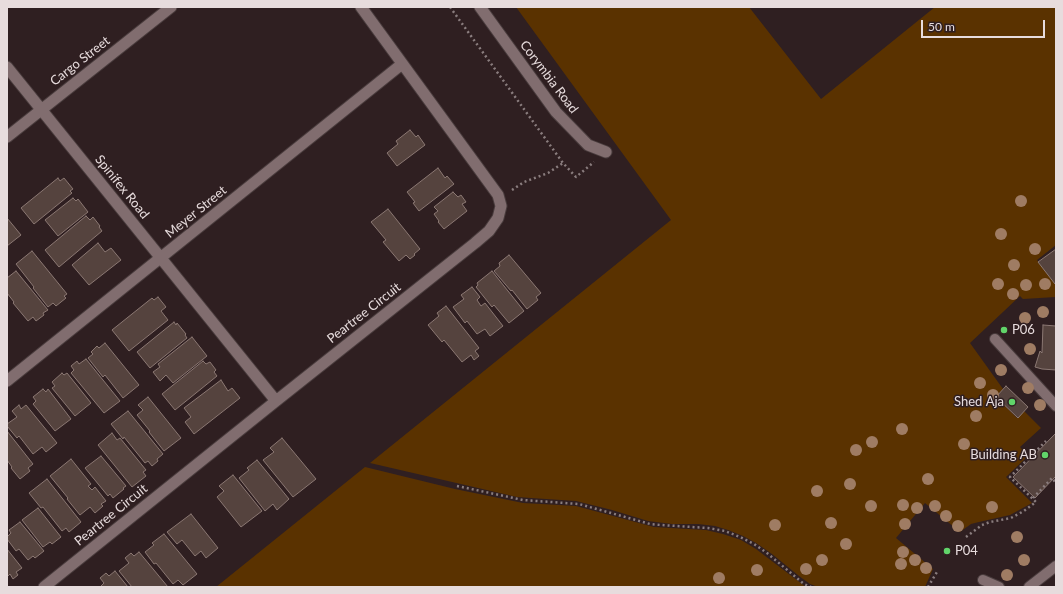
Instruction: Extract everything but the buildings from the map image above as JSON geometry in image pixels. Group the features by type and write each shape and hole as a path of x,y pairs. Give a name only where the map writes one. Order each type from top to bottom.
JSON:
{"street":[{"name":"Cargo Street","path":"7,137 171,7"},
{"name":"Peartree Circuit","path":"44,587 489,231 498,218 501,206 498,195 361,7"},
{"name":"Corymbia Road","path":"480,7 556,112 588,144 606,152"},
{"name":"Meyer Street","path":"7,381 402,64"},
{"name":"Spinifex Road","path":"7,67 276,401"}],"lane":[{"path":"995,339 1056,406"},
{"path":"1029,587 1056,566"},
{"path":"983,580 999,587"}],"path":[{"path":"450,7 563,163 576,178 580,174"},
{"path":"512,190 524,182 548,173 563,163"},
{"path":"966,537 982,525 1011,518 1036,502 1010,477 1046,441"},
{"path":"1032,498 1052,478 1056,483"},
{"path":"457,486 523,500 579,504 650,524 708,528 725,532 754,544 804,584 812,587"},
{"path":"928,587 937,572"}],"shaded area":[{"path":"516,7 749,7 821,99 935,7 1056,7 1056,245 1037,260 1056,283 1056,297 1023,299 1020,296 970,343 1003,389 996,397 1017,418 1024,411 1041,428 1020,447 1028,456 1006,477 1032,503 1010,515 971,524 960,532 925,503 896,538 933,569 925,587 818,587 810,584 756,543 743,536 715,526 698,524 672,524 648,521 576,501 517,497 370,463 671,220"},
{"path":"365,467 455,489 523,503 576,506 654,527 706,530 723,534 741,540 756,549 806,587 216,587"}],"place":[{"name":"P06","path":"1004,330"},
{"name":"Shed Aja","path":"1012,402"},
{"name":"Building AB","path":"1045,455"},
{"name":"P04","path":"947,551"}]}
